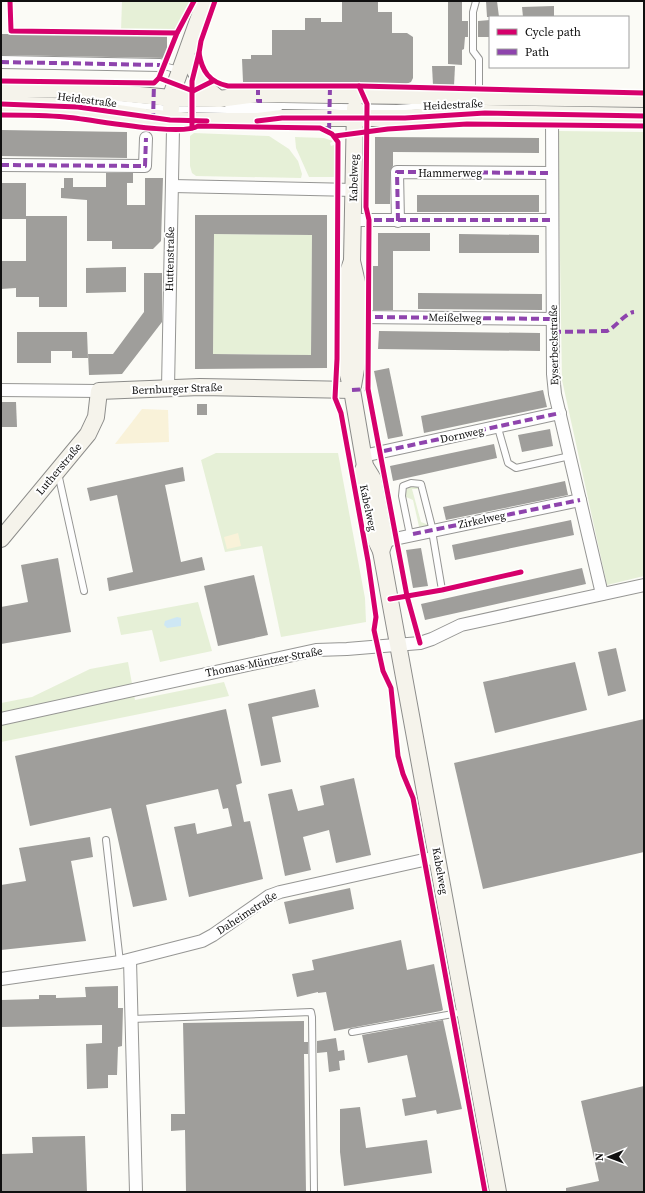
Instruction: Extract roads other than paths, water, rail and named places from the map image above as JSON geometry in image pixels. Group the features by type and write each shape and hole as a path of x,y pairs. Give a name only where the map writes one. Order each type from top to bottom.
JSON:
{"main road":[{"path":"171,112 183,63 206,1"},
{"path":"183,63 204,86 219,99"},
{"name":"Heidestraße","path":"1,89 86,90 171,112 219,99 258,94 355,108 405,118 485,113 644,116"},
{"name":"Heidestraße","path":"1,104 78,106 171,112 258,121 355,108 479,96 644,99"},
{"name":"Kabelweg","path":"352,390 357,363 358,288 352,261 355,108"},
{"name":"Kabelweg","path":"352,261 346,278 345,363 352,390 364,461 361,474 372,532 383,546 398,645 498,1192"},
{"name":"Bernburger Straße","path":"99,391 200,387 352,390"},
{"name":"Lutherstraße","path":"1,539 88,434 99,405 99,391"}],"street":[{"path":"1,62 160,65"},
{"name":"Huttenstraße","path":"168,388 172,186 171,112"},
{"name":"Eyserbeckstraße","path":"552,114 553,374 560,413 602,594"},
{"path":"1,165 146,166 146,138"},
{"name":"Hammerweg","path":"398,221 397,172 552,173"},
{"path":"172,186 354,190"},
{"path":"353,220 552,220"},
{"name":"Meißelweg","path":"357,317 553,319"},
{"name":"Bernburger Straße","path":"1,390 99,391"},
{"name":"Dornweg","path":"364,461 560,413"},
{"name":"Zirkelweg","path":"383,546 410,535 580,500"},
{"name":"Thomas-Müntzer-Straße","path":"1,719 316,650 398,645 426,641 461,625 644,585"},
{"name":"Daheimstraße","path":"1,979 125,961 202,941 213,936 269,896 280,892 437,857"},
{"path":"125,961 132,1019 136,1192"}],"lane":[{"path":"476,1 474,12 473,51 479,59 479,96"},
{"path":"160,65 183,63"},
{"path":"1,94 80,95 171,112"},
{"path":"1,99 86,100 171,112"},
{"path":"355,108 397,108 498,102 644,105"},
{"path":"355,108 416,112 476,108 644,110"},
{"path":"498,428 508,463 516,468 570,456"},
{"path":"58,471 84,591"},
{"path":"410,535 402,496 403,486 411,483 422,484 442,590"},
{"path":"106,840 111,866 117,941 125,961"},
{"path":"352,1032 465,1011"},
{"path":"132,1019 311,1012 314,1192"}],"water":[{"path":"177,617 181,618 181,626 167,628 164,625 165,621"}]}
